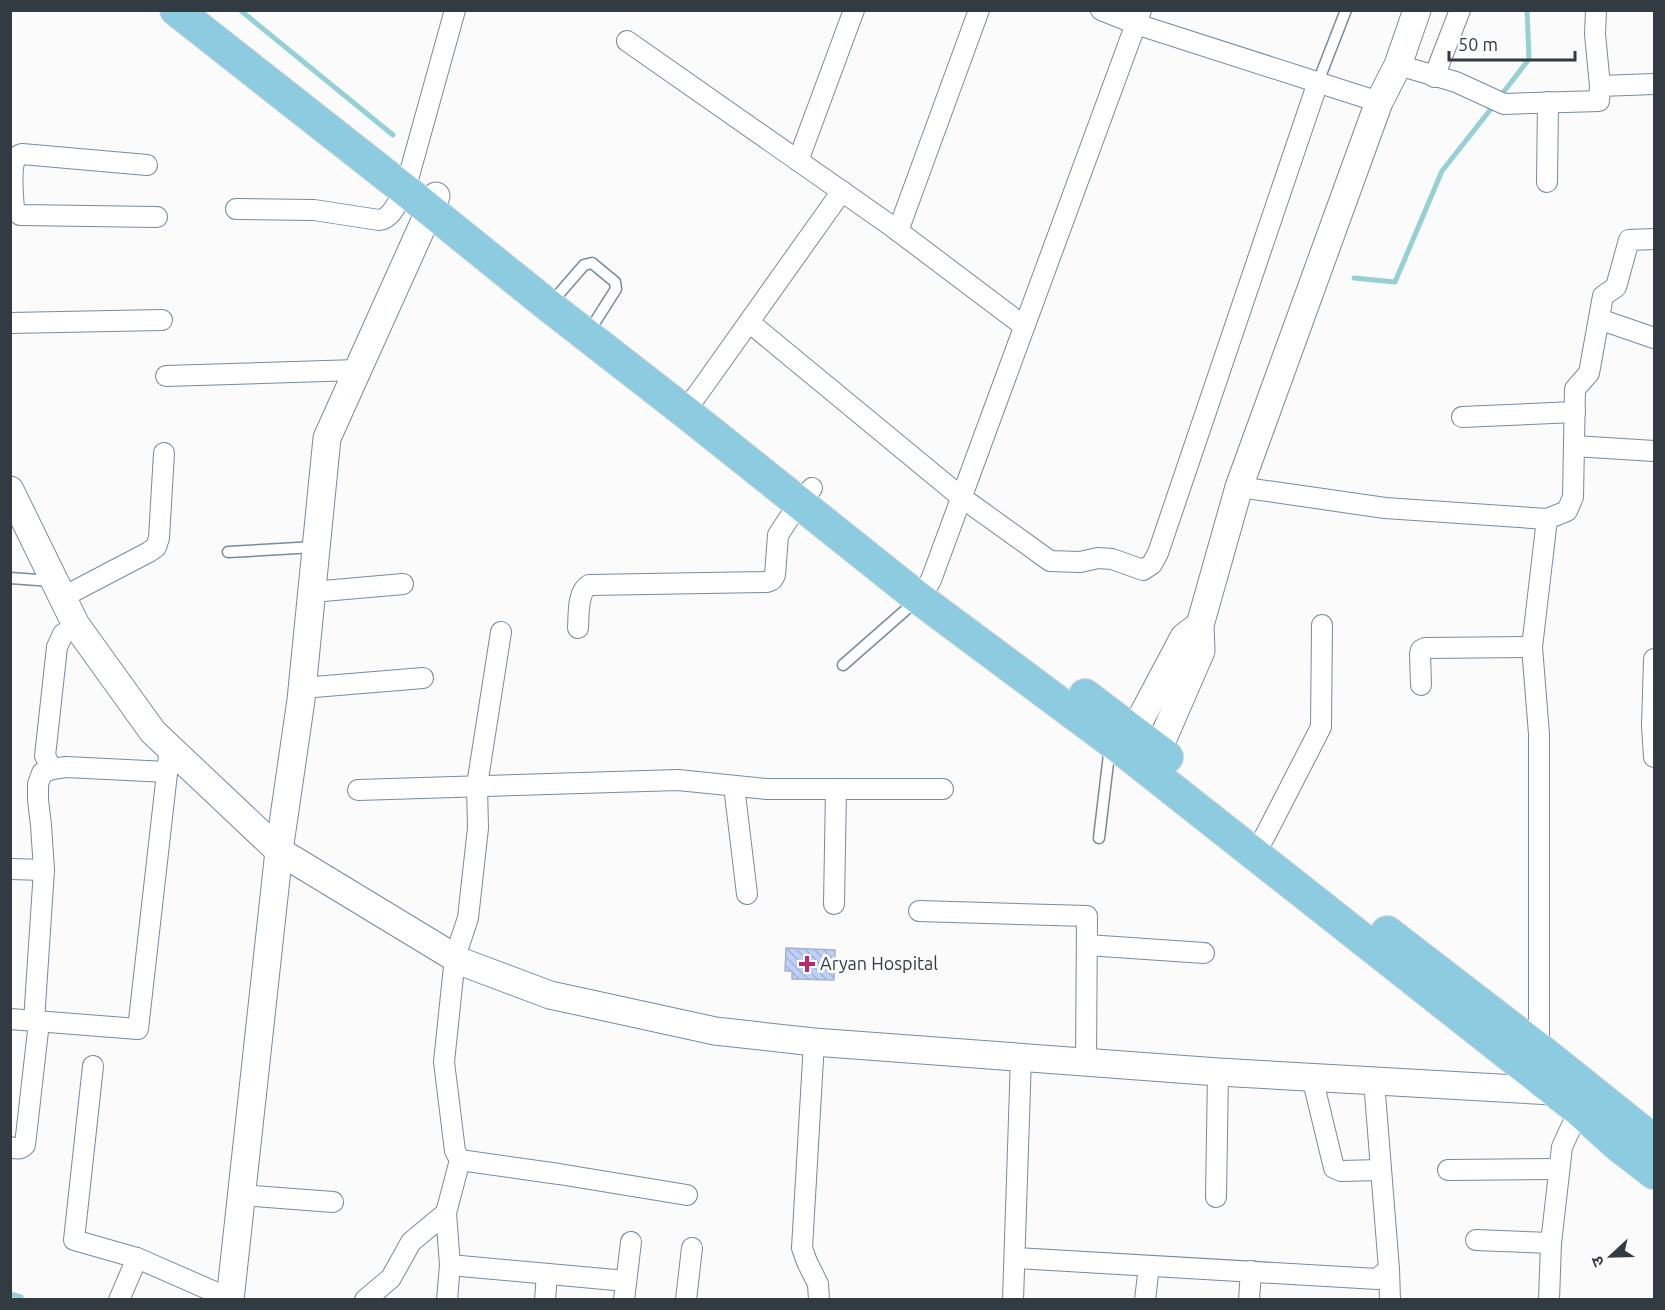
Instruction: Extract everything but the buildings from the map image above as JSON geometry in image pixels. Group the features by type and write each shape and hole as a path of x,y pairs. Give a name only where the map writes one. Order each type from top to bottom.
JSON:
{"main road":[{"path":"176,10 433,203 691,403 805,496 1260,845 1544,1073 1586,1096 1642,1134 1654,1173"},
{"path":"203,10 407,183"},
{"path":"1544,1073 1586,1096"}],"street":[{"path":"236,209 314,210 384,220 407,183 455,10"},
{"path":"798,161 854,10"},
{"path":"898,231 979,10"},
{"path":"1101,10 1138,17 1379,102"},
{"path":"1134,748 1184,638 1200,625 1239,487 1379,102 1398,65 1417,10"},
{"path":"1434,77 1460,10"},
{"path":"1398,65 1456,82 1497,101 1599,101 1596,10"},
{"path":"925,588 961,497 1138,17"},
{"path":"627,41 898,231 1024,326"},
{"path":"749,322 961,497 1050,561 1080,562 1098,558 1112,559 1143,570 1152,564 1158,553 1318,82"},
{"path":"1600,86 1654,84"},
{"path":"1547,182 1548,102"},
{"path":"147,165 18,155 15,160 11,188 14,208 20,215 157,217"},
{"path":"691,403 842,191"},
{"path":"93,1066 74,1239 137,1258 231,1299 279,851 302,688 327,438 433,203"},
{"path":"1239,487 1384,508 1547,519 1567,511 1573,497 1575,389 1589,373 1603,297 1616,287 1629,240 1654,239"},
{"path":"1599,319 1654,338"},
{"path":"10,323 162,320"},
{"path":"166,376 357,370"},
{"path":"1462,417 1575,412"},
{"path":"1574,446 1654,451"},
{"path":"59,589 149,552 156,547 159,538 164,453"},
{"path":"10,490 76,625 153,732 168,760 279,851 462,962 550,995 715,1031 814,1042 1218,1072 1374,1081 1544,1073 1539,734 1532,648 1547,519"},
{"path":"578,628 581,593 589,585 767,582 772,580 775,575 778,535 805,496"},
{"path":"312,592 403,584"},
{"path":"52,769 45,756 57,647 63,634 76,625"},
{"path":"1260,845 1321,727 1322,625"},
{"path":"447,1299 450,1264 446,1214 460,1160 455,1151 444,1062 455,957 468,918 478,828 477,785 501,632"},
{"path":"1421,685 1420,654 1425,648 1532,648"},
{"path":"1654,658 1652,726 1654,757"},
{"path":"302,688 423,678"},
{"path":"10,1147 18,1149 25,1145 36,1022 45,870 38,800 38,783 42,773 52,769 168,760"},
{"path":"10,1019 138,1029 168,760"},
{"path":"358,790 678,780 766,789 943,789"},
{"path":"734,786 747,894"},
{"path":"834,904 836,789"},
{"path":"10,868 45,870"},
{"path":"919,911 1087,916 1086,1062"},
{"path":"1087,945 1204,953"},
{"path":"814,1042 802,1248 818,1284 819,1299"},
{"path":"1013,1299 1022,1057"},
{"path":"1216,1197 1218,1072"},
{"path":"1312,1077 1334,1168 1341,1172 1381,1170"},
{"path":"1374,1081 1390,1299"},
{"path":"1549,1299 1551,1243 1562,1147 1586,1096"},
{"path":"460,1160 687,1196"},
{"path":"1448,1170 1559,1169"},
{"path":"241,1195 333,1202"},
{"path":"365,1299 391,1278 411,1242 446,1214"},
{"path":"1476,1240 1551,1243"},
{"path":"450,1264 547,1274 625,1290 631,1242"},
{"path":"686,1299 692,1248"},
{"path":"119,1299 137,1258"},
{"path":"1016,1258 1377,1279 1389,1269"},
{"path":"1144,1299 1149,1266"},
{"path":"1249,1299 1251,1272"},
{"path":"545,1299 547,1274"}],"lane":[{"path":"1318,82 1346,10"},
{"path":"554,298 584,265 592,262 617,285 592,327"},
{"path":"228,552 316,547"},
{"path":"10,578 59,589"},
{"path":"843,665 925,588"},
{"path":"1099,838 1134,748"}],"waterway":[{"path":"240,10 393,135"},
{"path":"1499,98 1529,59 1527,10"},
{"path":"1354,278 1395,282 1442,171 1494,105"},
{"path":"10,1294 21,1297 21,1300"}],"place":[{"name":"Aryan Hospital","path":"807,964"}]}
